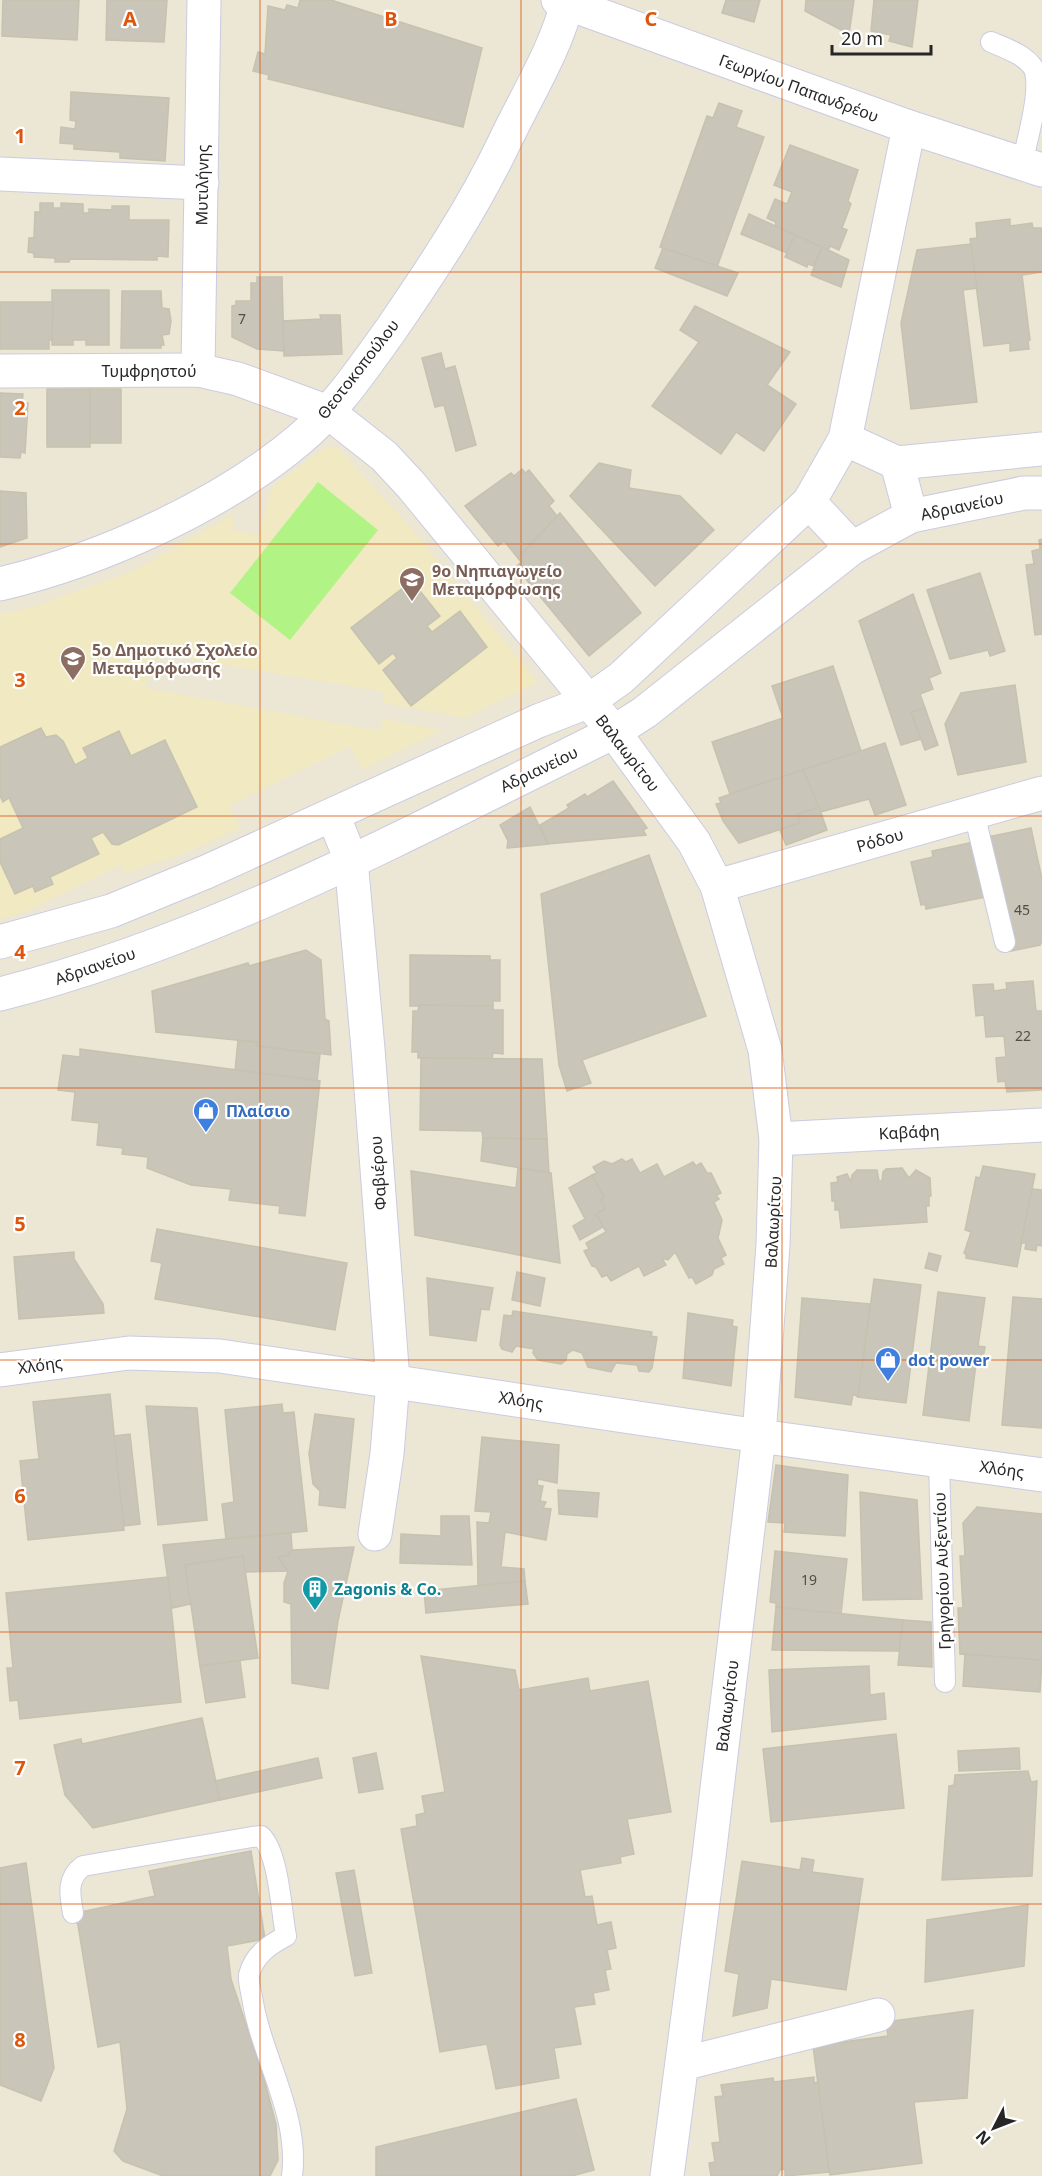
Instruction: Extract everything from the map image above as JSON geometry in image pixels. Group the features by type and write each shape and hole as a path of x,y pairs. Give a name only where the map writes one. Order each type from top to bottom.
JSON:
{"street":[{"name":"Μυτιλήνης","path":"198,370 204,0"},
{"name":"Γεωργίου Παπανδρέου","path":"564,1 909,127 1032,167"},
{"name":"Θεοτοκοπούλου","path":"0,584 41,574 114,548 229,490 267,466 302,438 328,412 369,360 448,247 485,184 557,34 564,1"},
{"path":"0,942 111,911 587,702 621,678 809,502 845,439 909,127"},
{"path":"0,174 202,183"},
{"name":"Τυμφρηστού","path":"0,371 198,370 238,379 328,412"},
{"name":"Βαλαωρίτου","path":"328,412 384,456 411,485 587,702 614,732 694,842 717,886 765,1050 776,1139 772,1245 759,1436 667,2176"},
{"path":"845,439 897,463 1042,448"},
{"path":"897,463 912,516"},
{"name":"Αδριανείου","path":"0,994 46,982 142,950 351,860 614,732 645,712 852,548 912,516 1024,493 1042,493"},
{"path":"809,502 852,548"},
{"name":"Ρόδου","path":"717,886 1042,793"},
{"name":"Φαβιέρου","path":"333,815 351,860 393,1381 387,1454 375,1534"},
{"name":"Καβάφη","path":"776,1139 1042,1125"},
{"name":"Χλόης","path":"0,1370 129,1353 220,1356 759,1436 1042,1475"},
{"path":"682,2064 878,2015"}],"lane":[{"path":"991,42 1025,59 1035,69 1039,92 1032,167"},
{"path":"974,813 1005,942"},
{"name":"Γρηγορίου Αυξεντίου","path":"939,1461 945,1682"},
{"path":"73,1913 69,1890 72,1876 83,1866 252,1837 261,1836 268,1842 286,1936 263,1948 249,1975 255,2017 288,2118 294,2162 292,2176"}],"shaded area":[{"name":"5ο Δημοτικό Σχολείο Μεταμόρφωσης","path":"326,447 338,448 411,528 538,682 465,718 383,703 384,692 171,656 151,661 146,688 380,731 383,719 442,730 362,770 350,746 229,806 240,828 187,852 125,873 120,865 25,912 0,919 0,614 29,608 131,572 233,515 234,531 259,535 272,487"}],"green space":[{"path":"318,482 378,530 290,640 230,593"}],"building":[{"path":"3,0 79,0 77,40 2,36"},
{"path":"107,0 167,0 164,42 106,40"},
{"path":"300,0 331,0 482,48 463,127 268,79 269,75 253,71 258,52 265,54 268,6 285,10 287,5 298,8"},
{"path":"726,0 760,0 754,22 722,13"},
{"path":"806,0 854,0 849,34 805,11"},
{"path":"874,0 918,0 912,47 889,41 891,35 871,31"},
{"path":"71,92 169,98 165,161 120,158 120,152 74,149 74,144 60,143 61,127 75,129 76,121 70,120"},
{"path":"719,103 742,111 736,127 764,137 717,267 660,247 707,116 713,118"},
{"path":"790,145 858,170 848,201 851,204 842,228 847,230 839,250 830,246 828,250 775,226 776,222 767,218 775,199 787,204 792,192 774,185"},
{"path":"40,203 53,203 53,208 61,208 61,203 83,204 83,213 89,213 89,209 112,210 112,206 129,206 129,220 169,220 168,257 157,256 157,260 70,259 69,262 55,262 55,258 34,257 34,253 28,252 29,238 34,238 35,212 40,212"},
{"path":"749,214 795,235 787,253 741,234"},
{"path":"1010,219 1010,226 1032,223 1033,228 1041,228 1042,272 1022,275 1030,340 1028,341 1029,349 1010,351 1010,343 984,346 970,239 977,238 976,223"},
{"path":"795,235 822,247 814,266 808,264 807,267 785,257"},
{"path":"971,244 977,288 963,290 977,402 911,409 901,323 917,250"},
{"path":"822,247 849,260 841,287 811,275"},
{"path":"663,248 738,273 727,296 655,268"},
{"path":"257,277 282,277 284,351 257,349 232,337 232,306 236,305 236,301 251,301 251,283 257,283"},
{"path":"52,290 109,290 109,345 86,345 86,340 73,340 73,345 52,345"},
{"path":"122,291 161,291 162,308 169,309 171,321 169,334 162,335 164,345 161,345 161,348 121,348"},
{"path":"0,302 53,302 52,340 49,340 49,349 0,349"},
{"path":"695,306 790,352 767,385 796,404 764,451 736,432 721,454 652,406 699,342 680,330"},
{"path":"320,315 340,315 342,354 284,356 283,321 321,319"},
{"path":"441,353 445,369 455,366 476,445 456,451 444,405 435,407 422,358"},
{"path":"47,389 90,389 90,447 47,447"},
{"path":"90,389 121,389 121,443 90,443"},
{"path":"0,393 23,394 22,403 28,403 25,453 21,452 20,458 0,457"},
{"path":"599,463 631,470 629,488 680,496 714,530 655,586 570,496"},
{"path":"522,469 525,473 529,470 554,501 549,506 557,516 518,558 504,541 498,546 465,506 511,473 514,476"},
{"path":"0,491 26,493 27,538 0,547"},
{"path":"560,513 641,613 589,656 516,567 521,562 518,558"},
{"path":"1042,539 1042,634 1035,635 1026,565 1034,564 1032,551 1040,549 1039,540"},
{"path":"980,573 1005,651 990,656 988,650 950,659 927,590"},
{"path":"412,581 440,616 427,626 432,632 460,611 487,647 411,706 383,670 397,658 393,653 379,664 351,628"},
{"path":"913,594 941,673 929,678 933,689 920,694 925,708 911,712 921,739 901,745 859,621"},
{"path":"833,666 861,751 730,794 712,742 783,718 772,686"},
{"path":"1015,685 1026,762 958,775 945,724 961,693"},
{"path":"925,708 938,745 925,750 911,712"},
{"path":"41,728 46,737 56,735 63,741 75,765 88,758 83,748 119,731 131,756 165,740 197,807 118,845 112,844 103,832 91,838 99,854 50,877 53,884 35,892 33,886 15,894 0,862 0,839 23,828 9,798 3,802 0,796 0,747"},
{"path":"885,743 906,805 875,815 869,799 820,812 803,770"},
{"path":"803,770 819,807 797,814 800,823 739,843 723,821 716,804 721,803 719,798"},
{"path":"613,781 647,828 643,830 646,835 548,844 540,825 569,808 567,805 585,794 587,797"},
{"path":"530,807 548,844 507,848 508,841 500,825"},
{"path":"819,807 827,830 786,845 780,830 800,823 797,814"},
{"path":"1031,828 1042,879 1042,941 1040,945 1011,951 987,837"},
{"path":"974,842 986,897 926,909 925,904 921,905 911,862 933,857 932,851"},
{"path":"649,855 706,1016 582,1060 591,1083 567,1091 559,1065 541,894"},
{"path":"306,950 321,960 325,1019 329,1021 331,1055 256,1046 257,1042 156,1032 152,991 248,963 249,966"},
{"path":"410,955 490,956 490,960 500,960 500,1001 493,1001 493,1006 410,1006"},
{"path":"1033,981 1036,1011 1042,1011 1042,1090 1007,1092 1005,1081 998,1082 996,1058 1006,1057 1004,1036 986,1037 984,1015 976,1016 973,985 993,984 994,991 1007,989 1006,983"},
{"path":"419,1005 493,1006 493,1010 503,1010 503,1054 493,1053 492,1059 418,1058 418,1052 412,1052 413,1011 418,1011"},
{"path":"238,1040 257,1042 256,1046 320,1054 317,1081 235,1071"},
{"name":"Πλαίσιο","path":"80,1049 320,1081 305,1216 279,1213 280,1206 229,1200 231,1189 191,1185 147,1168 148,1157 122,1154 123,1148 97,1145 99,1123 72,1120 75,1092 58,1090 63,1055 80,1057"},
{"path":"421,1058 542,1059 547,1139 483,1138 482,1131 420,1130"},
{"path":"483,1138 547,1139 549,1173 481,1161"},
{"path":"622,1159 626,1162 632,1159 640,1173 657,1164 664,1177 693,1162 696,1166 701,1163 707,1173 711,1173 721,1193 716,1195 719,1199 714,1202 722,1220 718,1238 726,1255 721,1258 724,1264 714,1269 712,1275 696,1284 692,1277 689,1278 675,1252 668,1260 662,1258 666,1265 644,1276 639,1266 611,1281 607,1275 602,1277 596,1267 592,1266 584,1251 589,1249 586,1243 606,1232 596,1214 605,1209 600,1199 604,1197 592,1175 597,1173 593,1167 604,1161 612,1164"},
{"path":"983,1166 1035,1174 1017,1267 966,1258 964,1253 971,1232 965,1230 976,1177 980,1178"},
{"path":"518,1168 551,1173 560,1263 415,1235 411,1171 516,1188"},
{"path":"902,1168 909,1178 916,1170 930,1178 931,1196 929,1196 929,1206 926,1206 927,1222 841,1228 839,1210 835,1210 835,1201 832,1201 831,1183 838,1182 837,1177 847,1174 851,1182 852,1175 857,1170 877,1170 879,1181 882,1181 883,1172 886,1169"},
{"path":"592,1175 604,1197 600,1199 605,1209 596,1214 603,1227 580,1240 573,1226 585,1219 569,1188"},
{"path":"1032,1189 1042,1190 1042,1246 1037,1245 1036,1251 1025,1249 1026,1243 1021,1243"},
{"path":"157,1229 347,1263 335,1330 155,1299 162,1263 151,1261"},
{"path":"74,1252 74,1259 103,1304 104,1313 19,1319 14,1257"},
{"path":"929,1253 941,1256 937,1271 925,1268"},
{"path":"517,1272 545,1278 540,1306 512,1300"},
{"path":"427,1278 493,1288 489,1310 481,1309 476,1341 430,1335"},
{"path":"874,1279 921,1285 906,1403 858,1397"},
{"path":"938,1292 985,1298 978,1346 985,1347 982,1364 976,1363 969,1421 923,1415"},
{"path":"1013,1297 1042,1299 1042,1428 1002,1425"},
{"path":"802,1298 870,1304 858,1397 853,1394 851,1405 795,1397"},
{"path":"513,1311 652,1332 651,1336 657,1337 652,1368 649,1372 639,1371 637,1365 616,1363 611,1372 588,1367 582,1353 573,1350 567,1354 566,1360 561,1364 538,1360 533,1353 534,1349 516,1346 512,1352 502,1349 500,1345 504,1315 512,1316"},
{"path":"688,1313 733,1320 732,1326 737,1327 731,1386 683,1378"},
{"path":"110,1394 124,1530 28,1540 20,1461 39,1459 33,1402"},
{"path":"282,1404 283,1413 294,1412 307,1531 226,1539 222,1504 234,1502 225,1410"},
{"path":"146,1406 197,1408 207,1520 158,1525"},
{"path":"315,1414 354,1419 345,1508 319,1505 320,1491 313,1484 309,1454"},
{"path":"130,1434 140,1524 124,1526 114,1436"},
{"path":"482,1437 559,1445 557,1483 538,1479 537,1485 543,1486 540,1501 546,1502 543,1508 551,1509 546,1540 505,1532 501,1567 524,1569 525,1581 478,1586 477,1522 489,1523 491,1512 475,1511"},
{"path":"776,1465 848,1475 845,1536 784,1532 785,1523 768,1522"},
{"path":"558,1490 599,1493 597,1517 559,1514"},
{"path":"860,1492 917,1500 922,1599 863,1600"},
{"path":"977,1507 1042,1514 1042,1660 960,1654 958,1608 963,1608 960,1556 965,1556 963,1523"},
{"path":"441,1516 469,1516 472,1565 400,1563 401,1534 441,1536"},
{"path":"291,1533 292,1550 287,1556 278,1557 288,1571 245,1572 243,1556 185,1565 191,1604 172,1608 163,1545"},
{"name":"Zagonis & Co.","path":"354,1547 338,1621 328,1689 292,1683 291,1604 284,1602 284,1583 288,1571 278,1557 287,1556 292,1550"},
{"path":"775,1551 847,1559 841,1614 776,1607 776,1603 770,1602"},
{"path":"243,1556 258,1658 200,1666 185,1565"},
{"path":"168,1577 181,1702 20,1719 18,1700 10,1701 7,1668 13,1668 6,1593"},
{"path":"525,1581 528,1604 426,1613 424,1591"},
{"path":"776,1607 903,1620 899,1651 772,1650"},
{"path":"903,1620 931,1622 932,1667 898,1665"},
{"path":"965,1654 1042,1660 1040,1692 963,1686"},
{"path":"421,1656 515,1670 519,1690 588,1678 590,1691 648,1681 671,1812 627,1819 634,1854 620,1857 621,1863 580,1870 585,1897 592,1896 597,1925 611,1922 616,1948 607,1950 611,1969 605,1970 609,1990 593,1993 595,2004 574,2007 581,2044 554,2048 559,2078 496,2089 487,2044 440,2052 401,1829 417,1826 416,1815 425,1813 422,1796 445,1792"},
{"path":"240,1661 245,1697 206,1703 200,1666"},
{"path":"869,1666 870,1695 884,1693 886,1719 772,1732 769,1670"},
{"path":"202,1718 220,1800 93,1828 65,1795 54,1745 81,1739 82,1744"},
{"path":"896,1734 904,1808 771,1822 763,1749"},
{"path":"1019,1748 1020,1769 959,1771 958,1751"},
{"path":"376,1753 383,1789 359,1793 353,1758"},
{"path":"318,1758 322,1778 220,1800 215,1781"},
{"path":"1028,1771 1031,1782 1037,1781 1032,1876 942,1880 949,1786 954,1785 955,1775"},
{"path":"251,1851 265,1939 227,1946 231,1979 264,2079 276,2124 278,2160 270,2176 163,2176 123,2161 114,2151 127,2109 120,2042 98,2047 76,1913 155,1896 149,1871"},
{"path":"802,1858 814,1860 812,1872 863,1879 846,1990 771,1979 767,2008 733,2016 739,1974 725,1971 742,1861 800,1870"},
{"path":"26,1863 54,2068 41,2101 0,2085 0,1868"},
{"path":"354,1870 372,1973 355,1976 336,1873"},
{"path":"1028,1905 1024,1966 925,1982 927,1920"},
{"path":"973,2010 967,2098 914,2102 922,2163 830,2175 813,2046 888,2036 886,2022"},
{"path":"814,2077 814,2083 818,2082 829,2172 785,2176 785,2169 780,2170 777,2176 711,2176 709,2163 715,2162 712,2143 720,2142 715,2097 723,2096 721,2085 773,2078 774,2082"},
{"path":"576,2099 594,2170 572,2176 376,2176 376,2147"}],"place":[{"name":"9ο Νηπιαγωγείο Μεταμόρφωσης","path":"412,603"},
{"name":"5ο Δημοτικό Σχολείο Μεταμόρφωσης","path":"73,682"},
{"name":"Πλαίσιο","path":"206,1134"},
{"name":"dot power","path":"888,1383"},
{"name":"Zagonis & Co.","path":"315,1612"}]}
